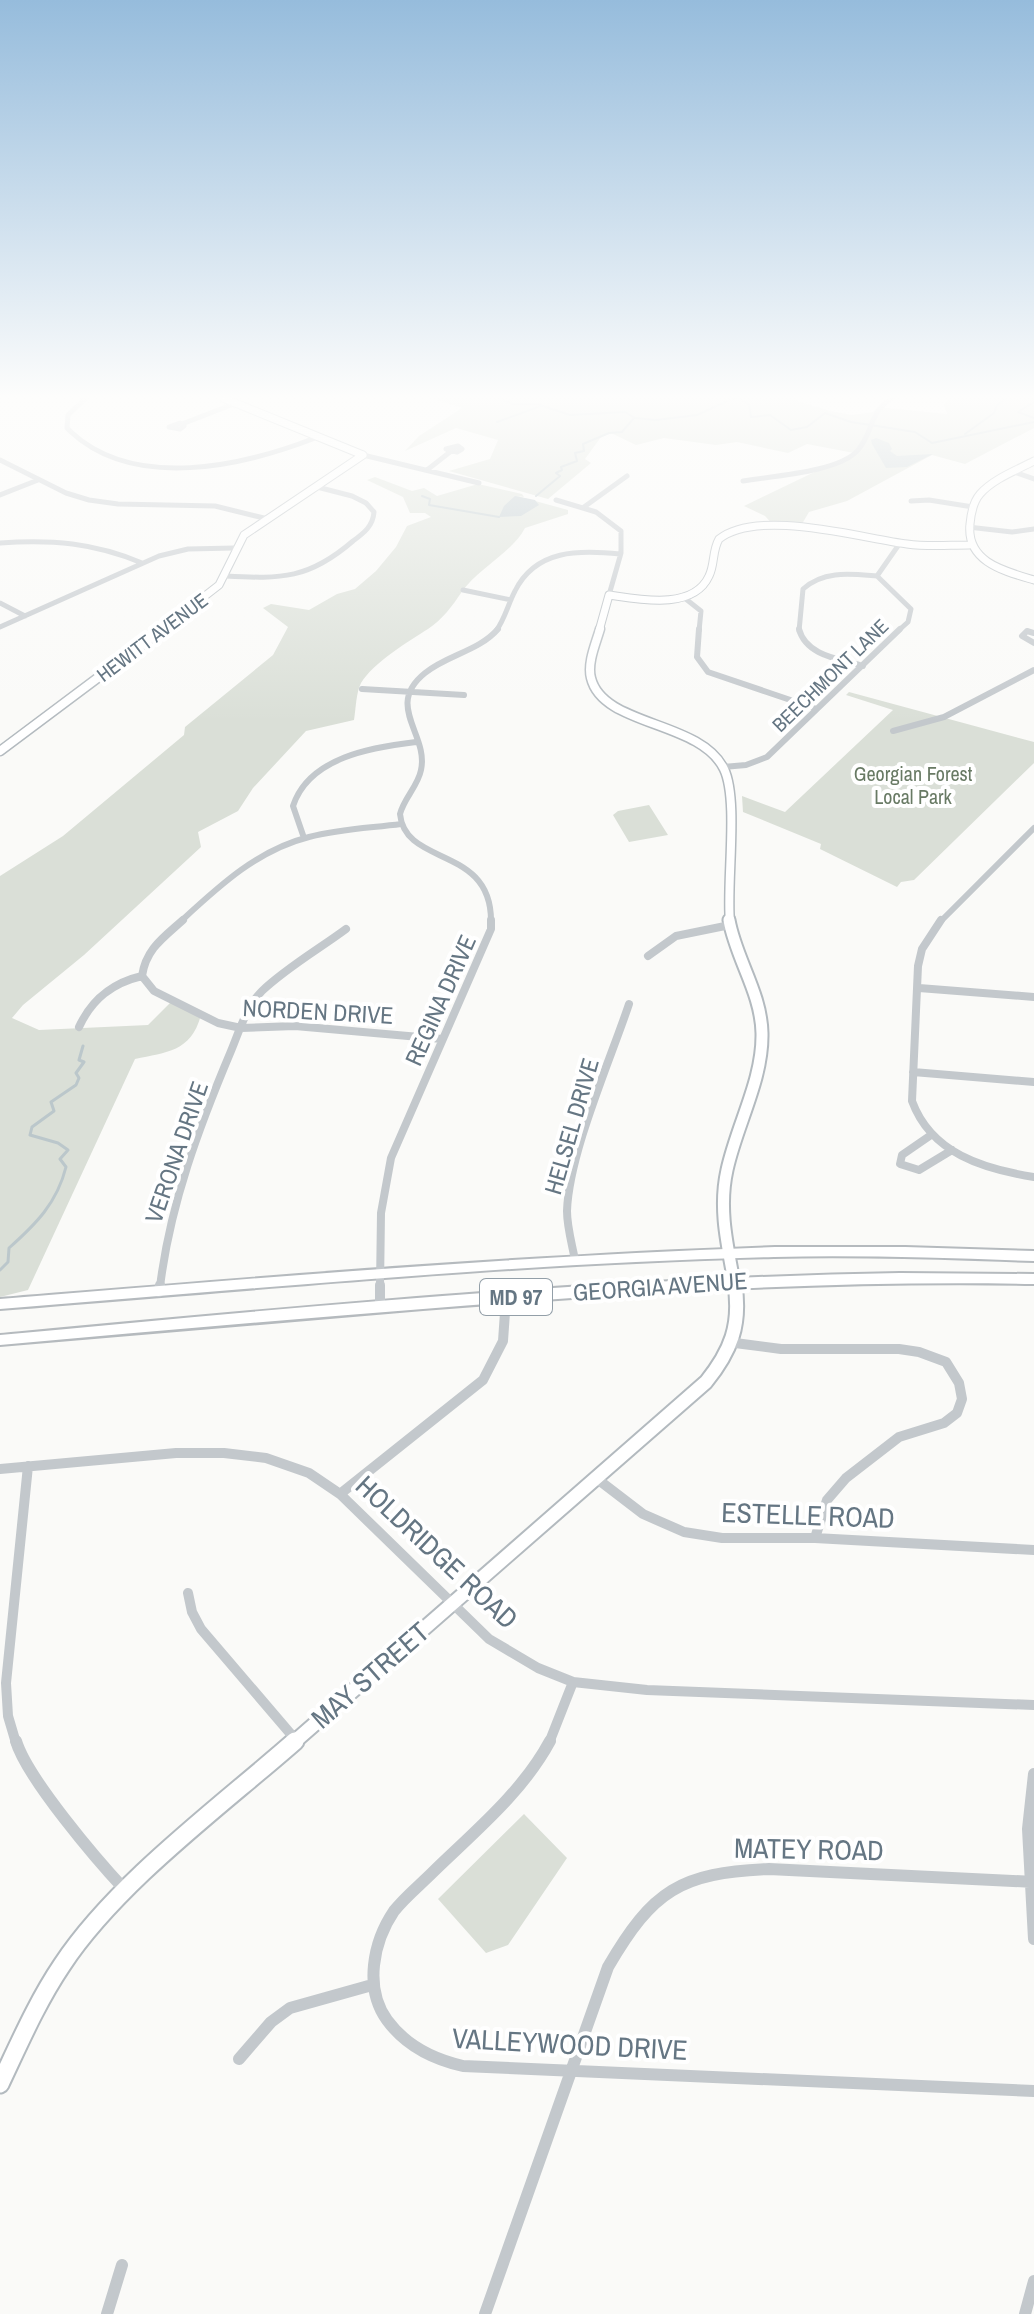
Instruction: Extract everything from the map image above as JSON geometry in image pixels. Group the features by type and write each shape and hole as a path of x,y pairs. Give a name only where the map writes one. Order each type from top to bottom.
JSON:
{"main road":[{"name":"GEORGIA AVENUE","path":"0,1304 575,1260 730,1252 832,1250 1034,1256"},
{"name":"GEORGIA AVENUE","path":"0,1340 734,1280 883,1276 1034,1279"}],"street":[{"path":"214,506 268,519"},
{"path":"0,627 142,563 188,549 234,548 244,535 288,506"},
{"path":"226,576 276,578 315,571 327,565 371,525 374,512 369,506"},
{"path":"580,506 605,517 619,528 623,541 591,672 595,686 605,698 625,711 699,743 723,767 731,817 730,925 753,985 762,1035 759,1058 724,1186 723,1213 738,1314 735,1343 781,1349 899,1349 919,1352 946,1362 959,1383 962,1399 957,1413 944,1423 899,1437 846,1478 827,1500 815,1538"},
{"path":"967,506 973,507 968,527 969,545"},
{"path":"968,527 1012,532 1034,529"},
{"path":"609,595 654,599 682,596 703,585 719,537 735,530 838,532 900,543 969,545 990,564 1034,580"},
{"path":"0,543 46,539 82,542 114,550 142,563"},
{"path":"863,666 815,650 804,642 798,632 803,589 825,576 877,576 900,543"},
{"name":"HEWITT AVENUE","path":"0,751 213,592 226,576 234,548"},
{"path":"79,1027 94,999 119,983 142,976 144,962 152,948 250,864 278,847 304,838 401,824 402,807 422,768 407,706 410,690 425,673 495,633 502,625 517,584 546,558 568,551 620,554"},
{"name":"BEECHMONT LANE","path":"723,767 746,765 767,757 908,622 912,614 907,604 881,584 877,576"},
{"path":"463,590 511,600"},
{"path":"682,596 701,611 697,657 708,672 817,709"},
{"path":"0,603 25,616"},
{"path":"1034,633 1027,631 1022,636 1034,643"},
{"path":"893,731 944,717 1033,672"},
{"path":"362,689 464,695"},
{"path":"304,838 292,816 292,804 296,796 332,761 352,751 416,742"},
{"name":"REGINA DRIVE","path":"380,1307 378,1246 383,1185 491,929 492,904 486,889 471,872 424,846 401,824"},
{"path":"1034,828 935,927 921,949 913,1072 913,1104 931,1135 952,1150 996,1171 1034,1177"},
{"path":"648,956 662,941 674,935 730,925"},
{"name":"VERONA DRIVE","path":"159,1292 171,1220 180,1188 241,1028 261,992 346,929"},
{"name":"NORDEN DRIVE","path":"142,976 154,991 187,1009 218,1023 241,1028 295,1026 442,1039"},
{"path":"919,988 1034,997"},
{"name":"HELSEL DRIVE","path":"575,1260 567,1214 569,1194 580,1148 629,1004"},
{"path":"913,1072 1034,1082"},
{"path":"931,1135 902,1155 900,1164 919,1170 952,1150"},
{"path":"340,1494 483,1380 499,1357 507,1327 506,1298"},
{"name":"MAY STREET","path":"0,2084 3,2067 63,1963 125,1890 706,1382 720,1369 735,1343"},
{"name":"HOLDRIDGE ROAD","path":"0,1469 176,1453 224,1453 266,1458 309,1473 340,1494 489,1639 538,1668 573,1682 647,1690 1034,1705"},
{"path":"28,1466 6,1683 8,1716 18,1748 29,1768 105,1869 125,1890"},
{"name":"ESTELLE ROAD","path":"596,1478 643,1514 684,1532 722,1538 815,1538 1034,1550"},
{"path":"188,1593 192,1612 201,1629 295,1739"},
{"path":"239,2059 271,2022 290,2008 372,1985 378,1943 394,1912 520,1785 539,1760 563,1717 573,1682"},
{"path":"1034,1774 1028,1829 1034,1939"},
{"name":"MATEY ROAD","path":"485,2314 608,1967 630,1927 657,1899 698,1876 726,1870 769,1869 1032,1882"},
{"name":"VALLEYWOOD DRIVE","path":"372,1985 378,2007 393,2029 413,2049 436,2060 463,2066 1034,2091"},
{"path":"107,2314 122,2265"},
{"path":"1025,2314 1034,2281"}],"green space":[{"path":"407,506 553,506 568,510 568,514 525,528 512,545 468,584 438,621 367,675 358,691 354,720 306,731 253,788 238,811 198,832 201,847 12,1018 39,1030 148,1025 172,1001 201,1015 197,1027 184,1043 167,1052 135,1059 28,1290 0,1297 0,876 63,836 184,735 185,727 273,655 288,627 263,608 271,604 309,610 337,594 355,589 376,571 396,547 407,526 431,517 425,513 410,513"},
{"path":"744,506 830,506 809,512 799,529 777,529 765,516"},
{"name":"Georgian Forest Local Park","path":"849,692 1034,742 1034,763 914,880 901,882 897,887 820,849 821,844 743,812 742,796 785,812 893,710 846,695"},
{"path":"649,805 668,835 629,842 613,815 618,811"},
{"path":"524,1814 567,1858 508,1945 486,1953 438,1899"}],"shaded area":[{"path":"504,506 537,506 521,516 499,517"}],"waterway":[{"path":"435,506 499,517"},
{"path":"0,1270 8,1262 9,1248 44,1212 62,1180 66,1167 60,1159 68,1150 58,1143 30,1135 32,1127 54,1111 51,1102 76,1085 79,1078 76,1073 84,1062 79,1060 83,1046"}]}
